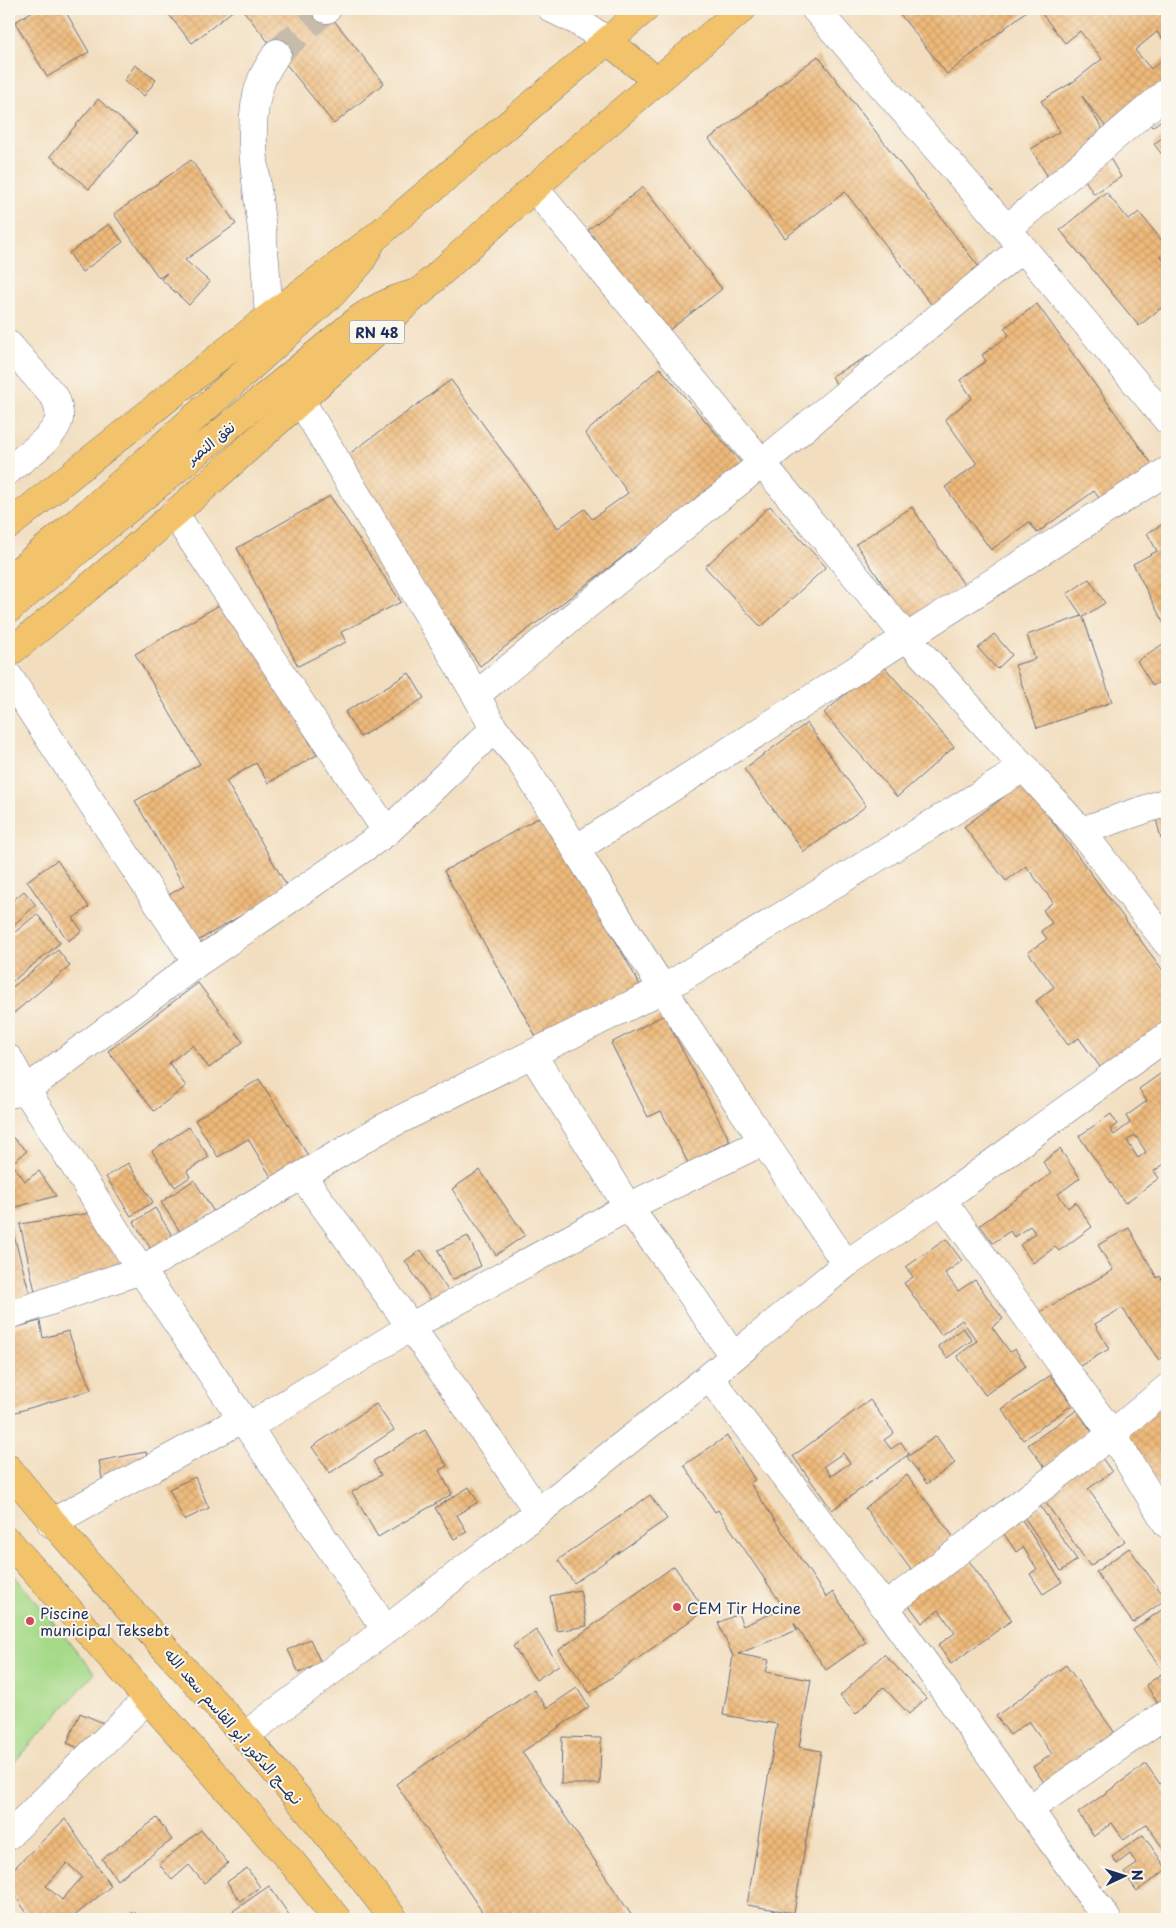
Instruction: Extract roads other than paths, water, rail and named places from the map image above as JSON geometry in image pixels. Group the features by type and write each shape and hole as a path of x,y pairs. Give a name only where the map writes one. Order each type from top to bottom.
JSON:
{"main road":[{"path":"9,525 269,317 373,238 645,9"},
{"name":"RN 48","path":"9,653 81,595 301,401 534,188 656,81 742,9"},
{"path":"608,41 656,81"},
{"name":"نفق النصر","path":"9,579 94,508 332,294 360,263 373,238"},
{"name":"نفق النصر","path":"9,609 359,319 382,305 421,292"},
{"name":"نـهـــج الدكتور أبو القاسم سعد الله","path":"9,1469 51,1523 244,1736 332,1839 394,1919"},
{"path":"9,1542 291,1861 337,1919"}],"street":[{"path":"552,9 577,21 608,41"},
{"path":"815,9 1014,239 1167,420"},
{"path":"269,317 261,222 253,167 253,142 258,96 262,80 277,53"},
{"path":"476,695 762,463 1014,239 1167,92"},
{"path":"534,188 907,638 1081,831 1167,943"},
{"path":"9,345 56,399 59,414 55,429 49,437 9,470"},
{"path":"301,401 476,695 494,729 518,758 662,989 762,1142 795,1187 846,1264"},
{"path":"576,849 1167,471"},
{"path":"174,513 387,832"},
{"path":"9,677 197,963"},
{"path":"18,1092 197,963 387,832 494,729"},
{"path":"9,1315 141,1270 381,1129 662,989 1025,767"},
{"path":"1081,831 1167,802"},
{"path":"244,1736 386,1630 538,1512 709,1377 846,1264 942,1200 1167,1036"},
{"path":"532,1054 628,1207 677,1273 733,1356"},
{"path":"9,1059 18,1092 386,1630"},
{"path":"51,1523 245,1423 412,1326 628,1207 762,1142"},
{"path":"302,1176 412,1326 538,1512"},
{"path":"942,1200 1112,1434 1167,1524"},
{"path":"709,1377 884,1607 1107,1919"},
{"path":"884,1607 1112,1434 1167,1388"},
{"path":"9,1835 148,1698"},
{"path":"1028,1810 1167,1713"}],"tunnel":[{"path":"277,53 326,9"}],"place":[{"name":"CEM Tir Hocine","path":"677,1607"},
{"name":"Piscine municipal Teksebt","path":"30,1621"}]}
